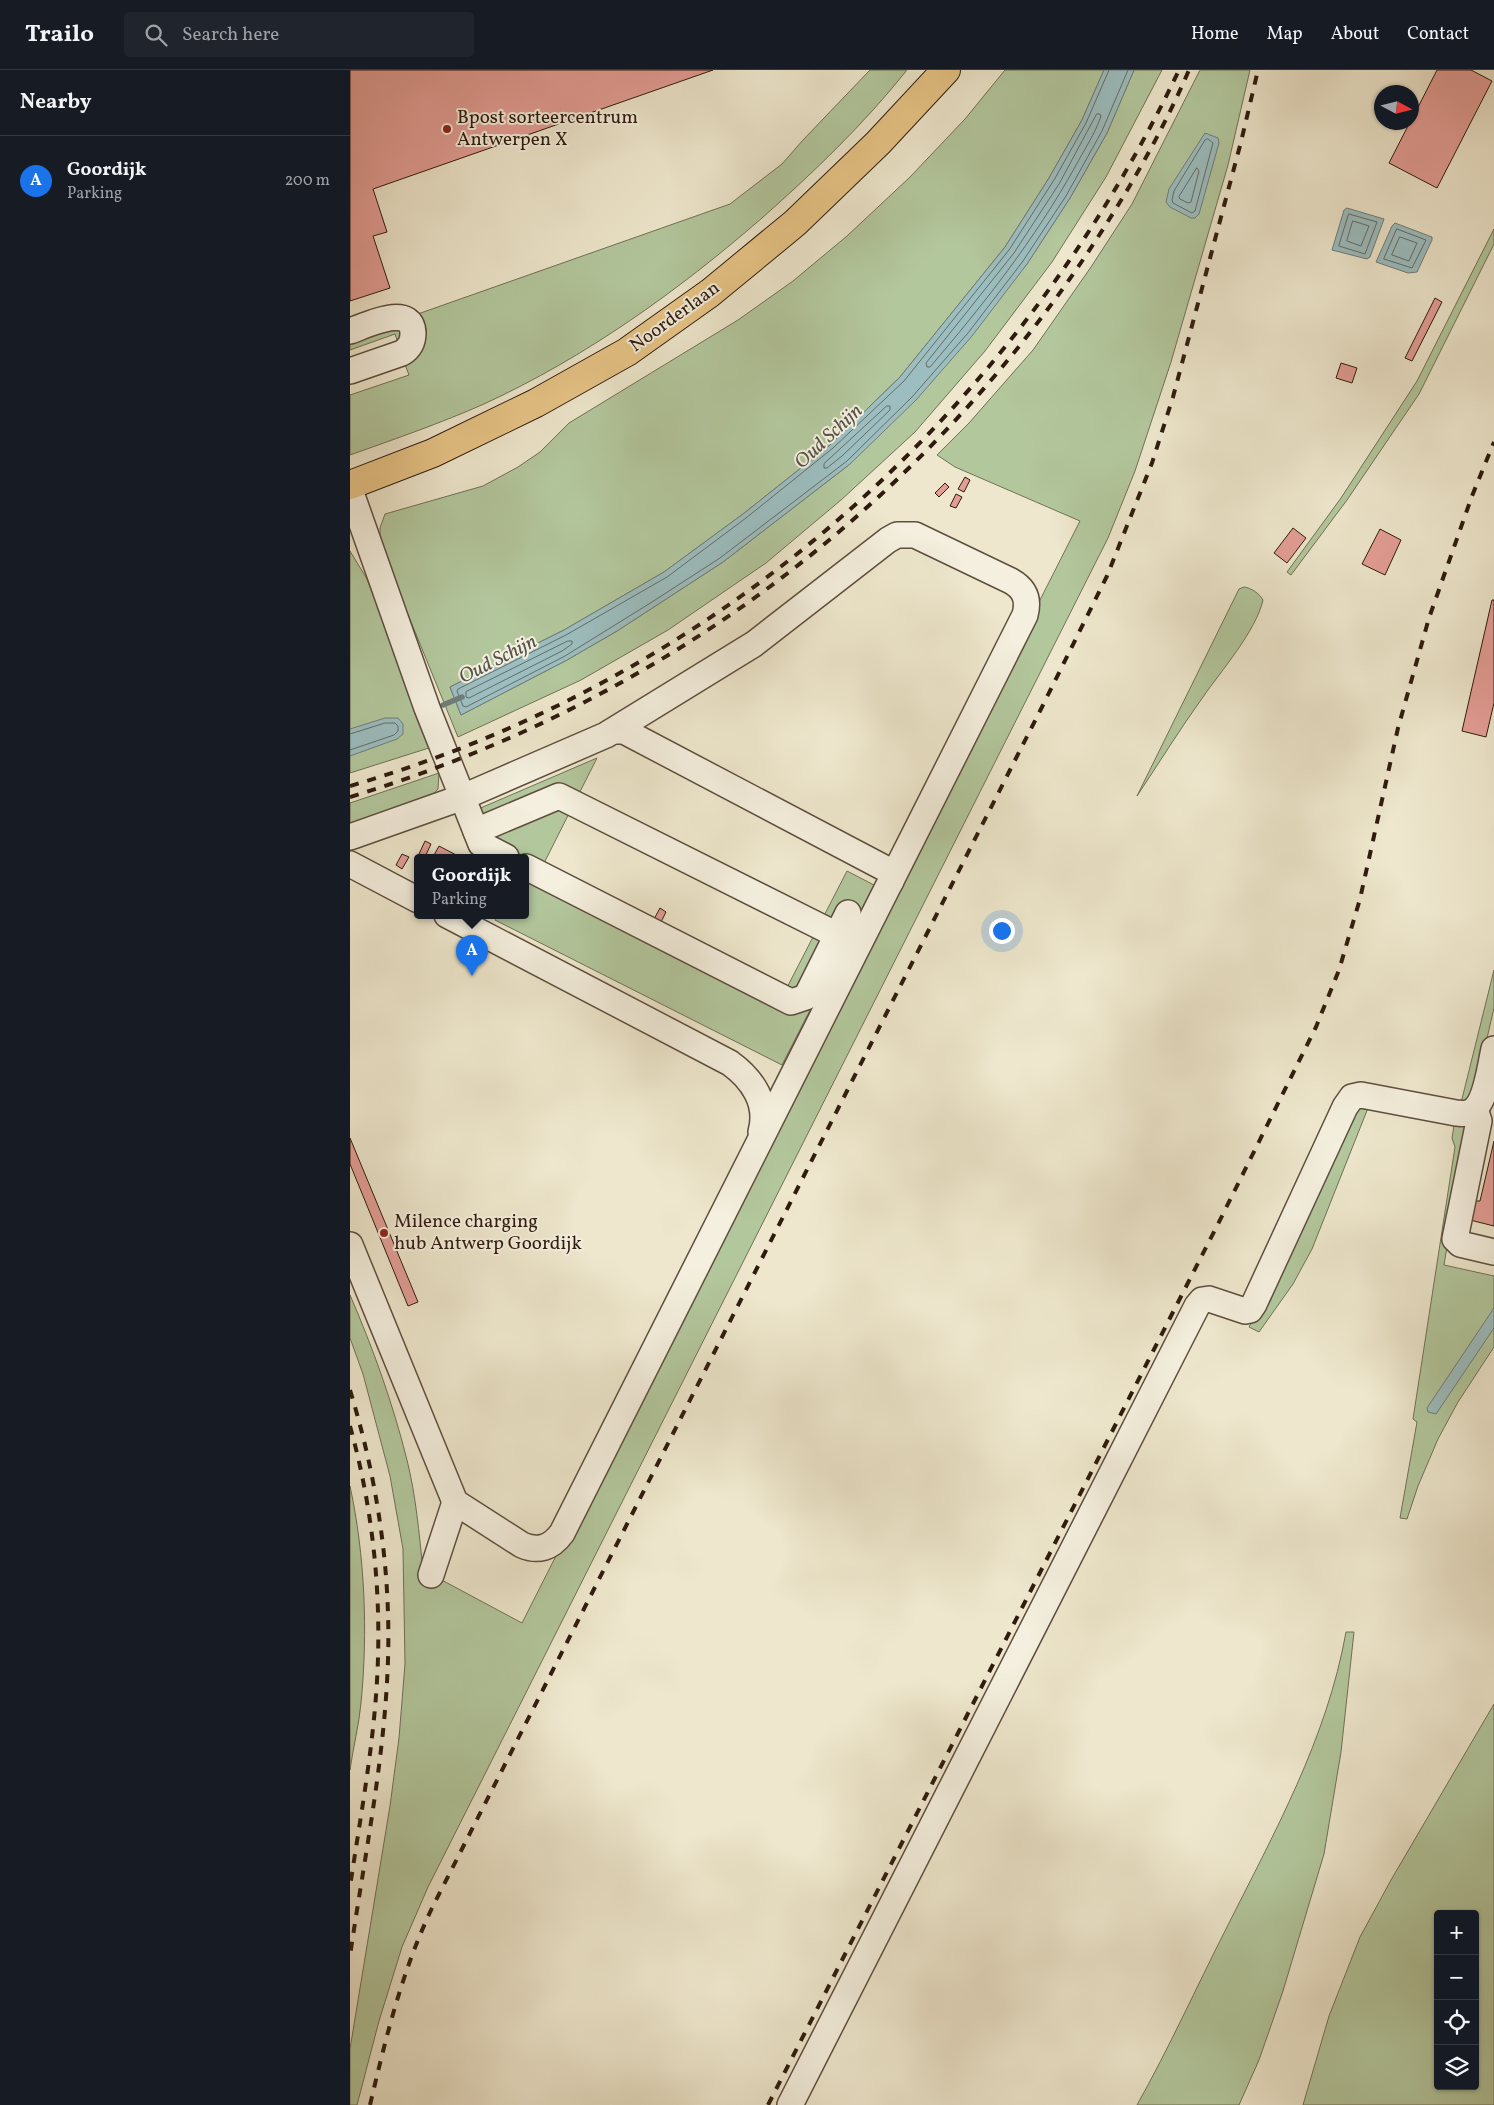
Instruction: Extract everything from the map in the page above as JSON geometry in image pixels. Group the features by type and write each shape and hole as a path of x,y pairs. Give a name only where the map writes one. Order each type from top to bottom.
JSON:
{"main road":[{"name":"Noorderlaan","path":"350,485 433,453 536,403 627,352 710,293 795,223 878,144 946,70"}],"street":[{"path":"350,331 392,317 401,317 410,324 413,336 409,348 402,353 350,371"},
{"path":"350,490 428,708 481,844 500,854"},
{"path":"350,837 463,798 614,730 754,644 888,540 896,536 915,535 1011,581 1024,592 1027,607 1025,615 556,1541 540,1549 530,1549 455,1502 350,1244"},
{"path":"614,730 624,731 886,869 891,874 891,880"},
{"path":"476,831 559,796 837,935"},
{"path":"350,864 414,898"},
{"path":"529,869 791,1002 806,997 848,913"},
{"path":"455,919 730,1063 745,1074 756,1089 762,1107 763,1126 757,1144"},
{"path":"790,2105 1197,1306 1202,1300 1209,1299 1245,1311 1250,1310 1345,1107 1352,1097 1361,1095 1456,1113 1468,1113 1480,1102 1490,1083 1494,1049"},
{"path":"1474,1109 1479,1120 1455,1239 1460,1244 1494,1252"},
{"path":"432,1575 455,1502"}],"green space":[{"path":"870,70 907,70 856,128 801,183 730,245 664,297 595,344 522,386 451,418 350,455 350,395 409,375 404,362 415,315 730,204 782,164"},
{"path":"1005,70 1104,70 1082,120 1049,178 1005,247 900,377 830,445 743,514 664,572 564,630 450,687 461,715 567,660 617,631 723,562 850,464 1027,264 1070,198 1107,133 1134,70 1162,70 1106,177 1052,262 985,351 915,432 841,500 766,563 668,630 581,680 458,737 380,546 380,528 385,514 483,486 518,467 540,452 569,423 738,320 793,281 847,236 910,177 965,119"},
{"path":"1200,70 1250,70 1228,165 1171,362 1135,471 1108,538 428,1887 402,1947 379,2021 357,2105 350,2105 350,2049 390,1806 399,1738 405,1664 403,1549 390,1476 363,1374 350,1338 350,1295 382,1376 407,1460 413,1487 423,1570 522,1623 1080,521 955,467 937,455 969,423 1033,350 1091,267 1132,204"},
{"path":"1494,229 1494,244 1419,394 1347,500 1291,575 1287,572 1341,498 1417,381"},
{"path":"397,328 403,333 399,346 395,334 350,350 350,342"},
{"path":"350,551 367,579 432,747 350,773"},
{"path":"1244,587 1255,591 1263,600 1253,625 1186,721 1137,796 1239,589"},
{"path":"597,758 535,881 779,1003 847,871 874,885 782,1065 495,920 529,919 529,854 518,854 487,838 476,810"},
{"path":"439,773 438,789 432,796 350,823 350,803"},
{"path":"1494,970 1494,1008 1475,1090 1460,1107"},
{"path":"1370,1103 1312,1249 1293,1284 1259,1332 1249,1327 1349,1115 1356,1108"},
{"path":"1455,1120 1468,1120 1444,1265 1494,1276 1494,1347 1458,1402 1438,1439 1418,1486 1407,1519 1400,1518 1417,1422 1413,1419 1455,1147 1452,1138"},
{"path":"350,1486 359,1539 365,1622 361,1703 350,1770"},
{"path":"1346,1632 1354,1632 1341,1752 1324,1854 1283,1991 1259,2060 1239,2105 1137,2105 1297,1785 1326,1710"},
{"path":"1494,1704 1494,2105 1303,2105 1329,2016 1360,1937 1391,1880"}],"water":[{"path":"1104,70 1134,70 1107,133 1070,198 1027,264 972,336 916,400 850,464 723,562 617,631 567,660 461,715 450,687 564,630 664,572 743,514 830,445 900,377 1005,247 1049,178 1082,120"},
{"path":"1205,133 1218,138 1219,143 1199,214 1195,218 1191,218 1170,207 1166,202 1169,189"},
{"path":"1347,208 1384,219 1370,257 1367,259 1332,250 1344,210"},
{"path":"1395,223 1432,237 1417,272 1408,273 1376,262"},
{"path":"385,718 398,718 403,724 403,734 397,739 350,756 350,729"},
{"path":"1494,1308 1494,1328 1436,1414 1428,1412 1427,1408"}],"building":[{"name":"Bpost sorteercentrum Antwerpen X","path":"350,70 713,70 373,189 387,232 373,236 390,288 350,301"},
{"path":"1437,70 1471,70 1492,81 1437,188 1389,163 1406,130 1419,130 1419,105"},
{"path":"1435,298 1442,302 1412,361 1405,358"},
{"path":"1341,363 1357,368 1352,383 1336,378"},
{"path":"965,477 970,480 964,492 958,489"},
{"path":"945,483 949,487 939,497 935,493"},
{"path":"956,494 962,497 956,508 950,506"},
{"path":"1293,528 1306,538 1287,563 1274,553"},
{"path":"1380,529 1401,540 1385,575 1362,564"},
{"path":"1492,600 1494,600 1494,703 1486,737 1462,731"},
{"path":"425,841 431,844 426,854 419,854"},
{"path":"439,846 454,854 435,854"},
{"path":"402,854 409,857 402,869 396,865"},
{"path":"660,908 666,912 660,924 653,921"},
{"name":"Milence charging hub Antwerp Goordijk","path":"350,1138 418,1302 408,1306 350,1164"},
{"path":"1494,1141 1494,1226 1470,1220 1475,1201 1480,1201"}],"waterway":[{"name":"Oud Schijn","path":"443,705 462,697"}],"railway":[{"path":"350,786 485,739 612,678 731,603 841,517 942,420 1032,312 1111,195 1179,70"},
{"path":"350,797 459,759 564,713 664,658 758,595 847,525 930,447 1006,362 1076,270 1108,222 1137,173 1165,122 1189,70"},
{"path":"370,2105 403,1980 432,1908 1107,576 1152,463 1173,397 1241,142 1258,70"},
{"path":"768,2105 1218,1224 1316,1027 1339,970 1360,899 1398,728 1429,618 1472,496 1494,442"},
{"path":"350,1390 369,1462 376,1498 386,1571 388,1608 385,1716 372,1819 350,1956"},
{"path":"350,1426 365,1489 370,1520 377,1584 378,1617 377,1681 372,1733 350,1887"}],"place":[{"name":"Bpost sorteercentrum Antwerpen X","path":"447,129"},
{"name":"Goordijk","path":"472,976"},
{"name":"Milence charging hub Antwerp Goordijk","path":"384,1233"}]}
